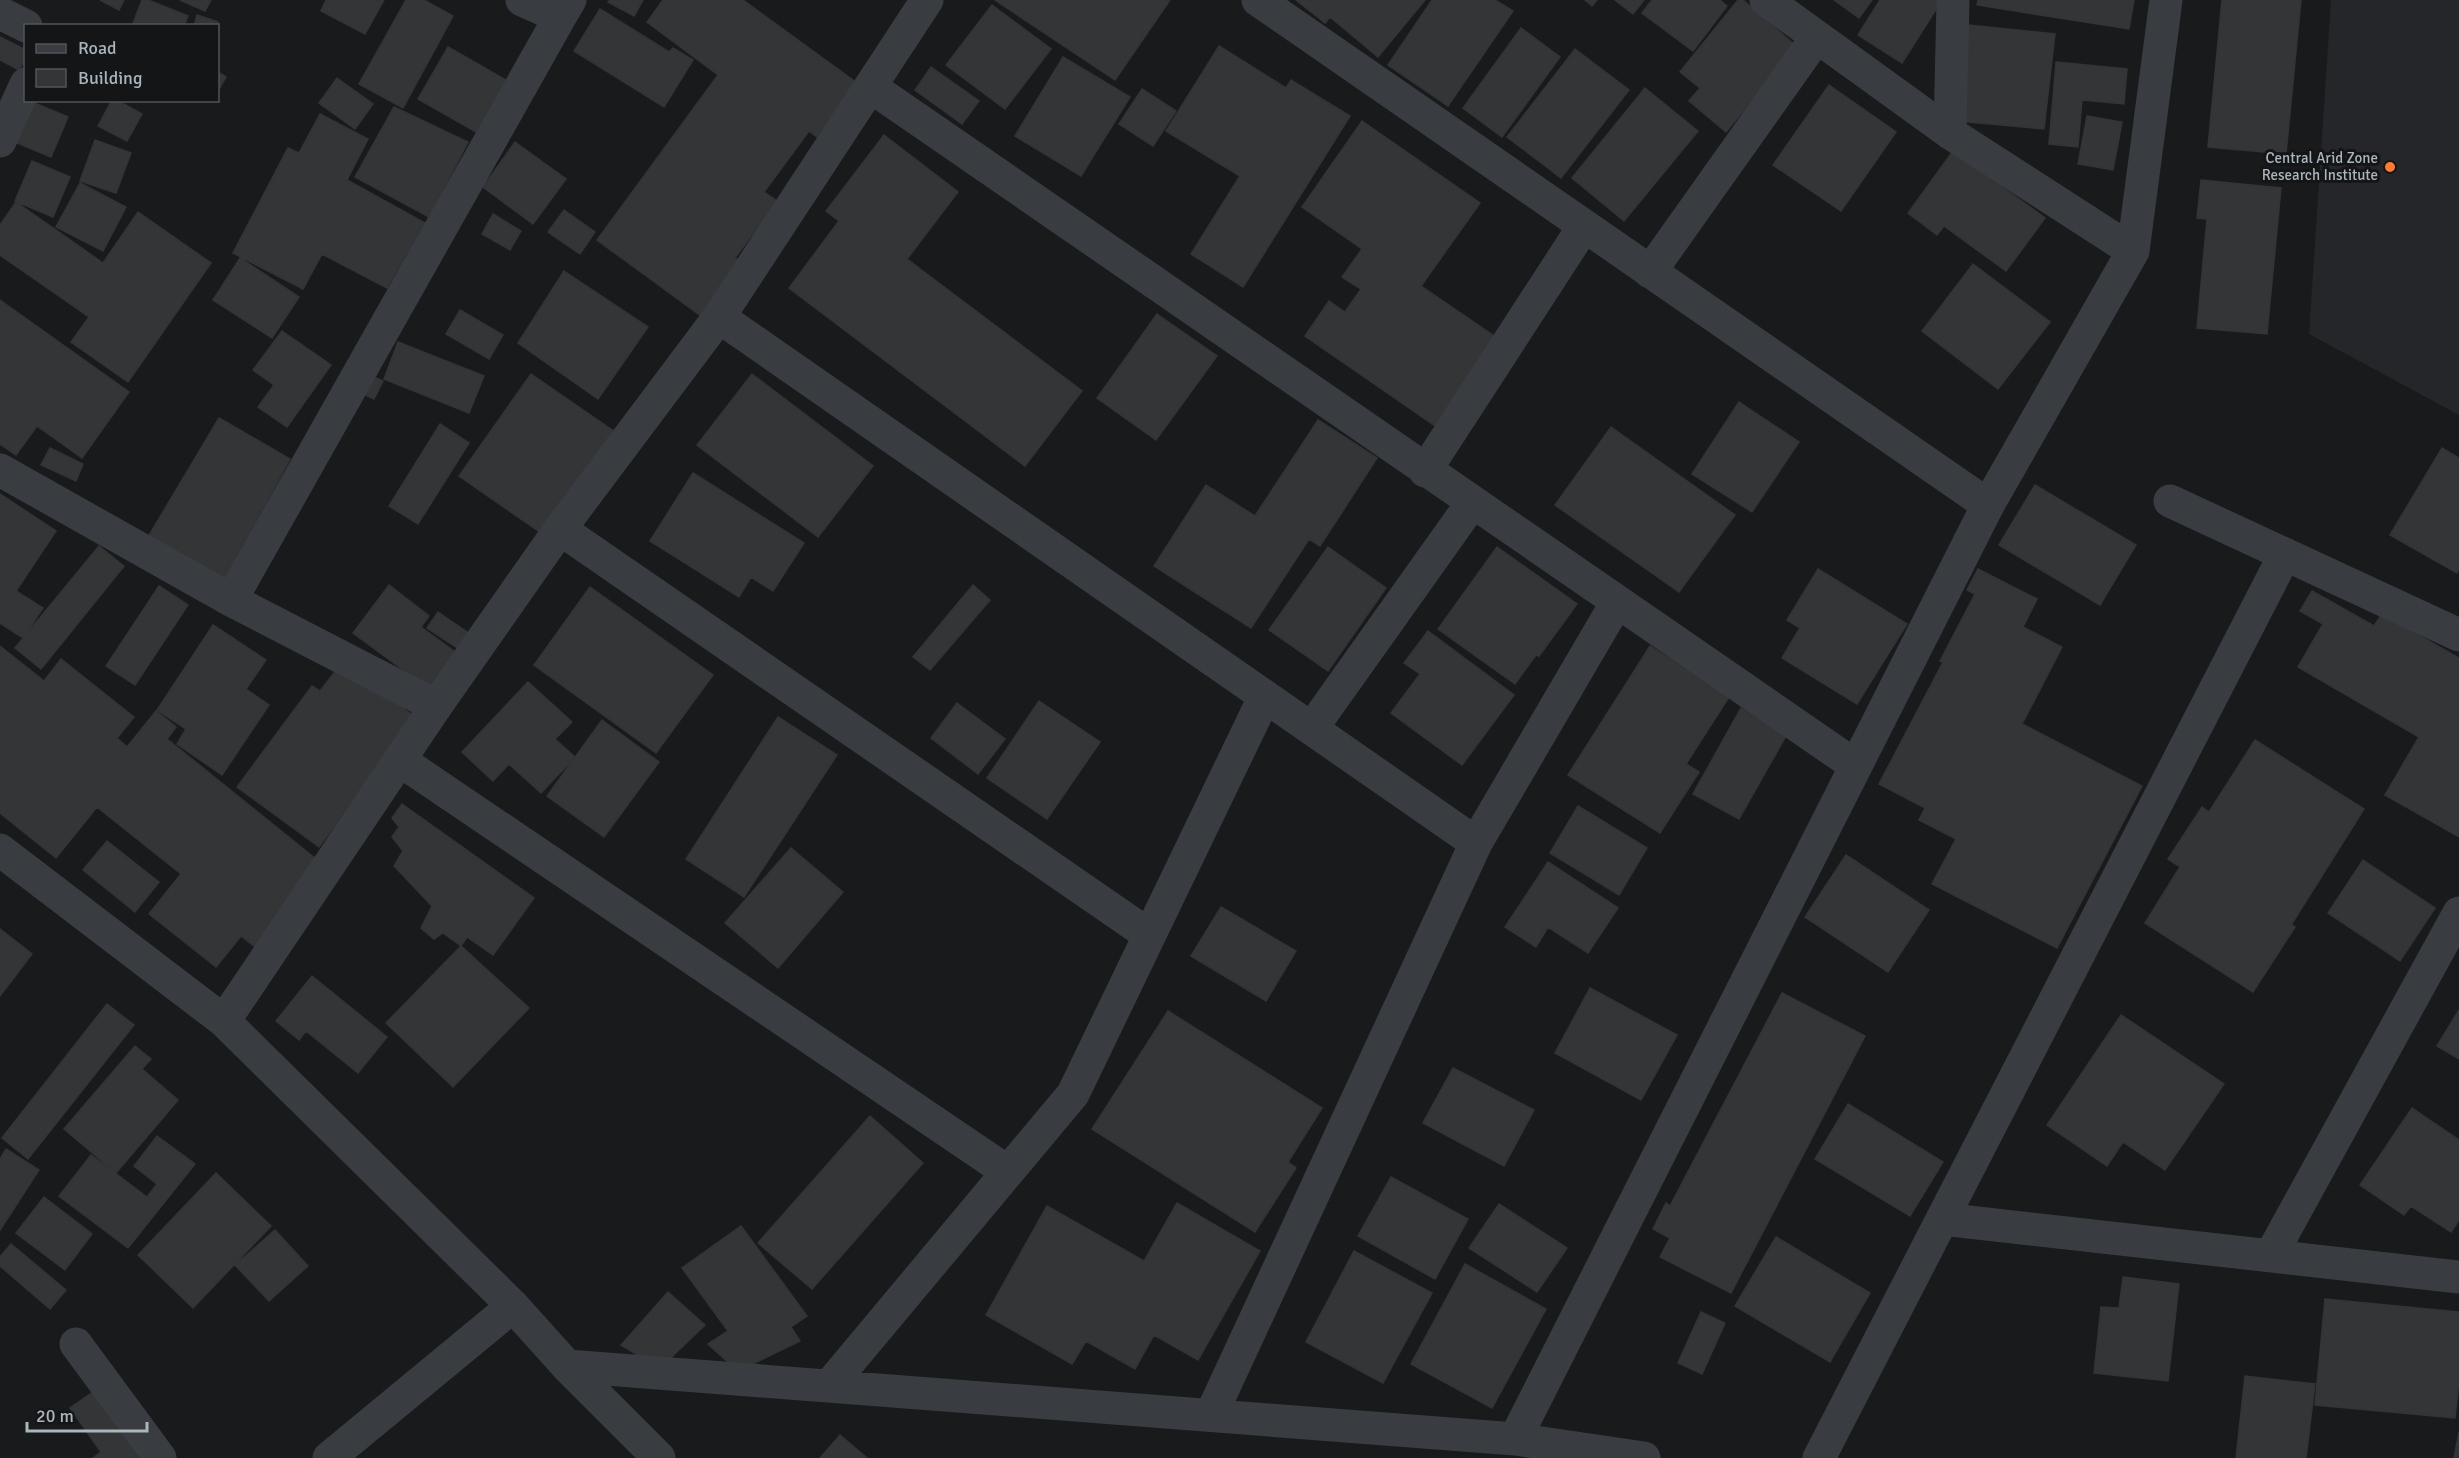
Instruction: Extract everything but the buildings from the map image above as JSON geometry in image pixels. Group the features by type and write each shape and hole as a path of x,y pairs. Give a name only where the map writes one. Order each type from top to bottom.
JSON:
{"street":[{"path":"231,600 565,9 522,0"},
{"path":"224,1020 436,706 560,529 719,316 927,0"},
{"path":"1258,0 1988,505"},
{"path":"1766,0 1950,133 2133,251"},
{"path":"1950,133 1953,0"},
{"path":"1507,1448 1988,505 2133,251 2166,0"},
{"path":"0,13 24,25"},
{"path":"1650,272 1816,38"},
{"path":"871,87 1856,766"},
{"path":"0,141 24,88"},
{"path":"1425,471 1584,226"},
{"path":"719,316 1476,843"},
{"path":"0,470 231,600 436,706"},
{"path":"2170,501 2459,635"},
{"path":"1312,728 1472,503"},
{"path":"560,529 1149,935"},
{"path":"1819,1458 2285,554"},
{"path":"1211,1415 1476,843 1617,602"},
{"path":"829,1386 1073,1094 1265,696"},
{"path":"401,761 1008,1172"},
{"path":"0,850 224,1020 513,1306 567,1366 659,1458"},
{"path":"2271,1256 2459,914"},
{"path":"1942,1218 2459,1276"},
{"path":"329,1458 513,1306"},
{"path":"76,1344 160,1458"},
{"path":"567,1366 1211,1415 1507,1448 1644,1458"}],"shaded area":[{"name":"Central Arid Zone Research Institute","path":"2331,0 2459,0 2459,415 2309,334"}],"place":[{"name":"Central Arid Zone Research Institute","path":"2390,167"}]}
